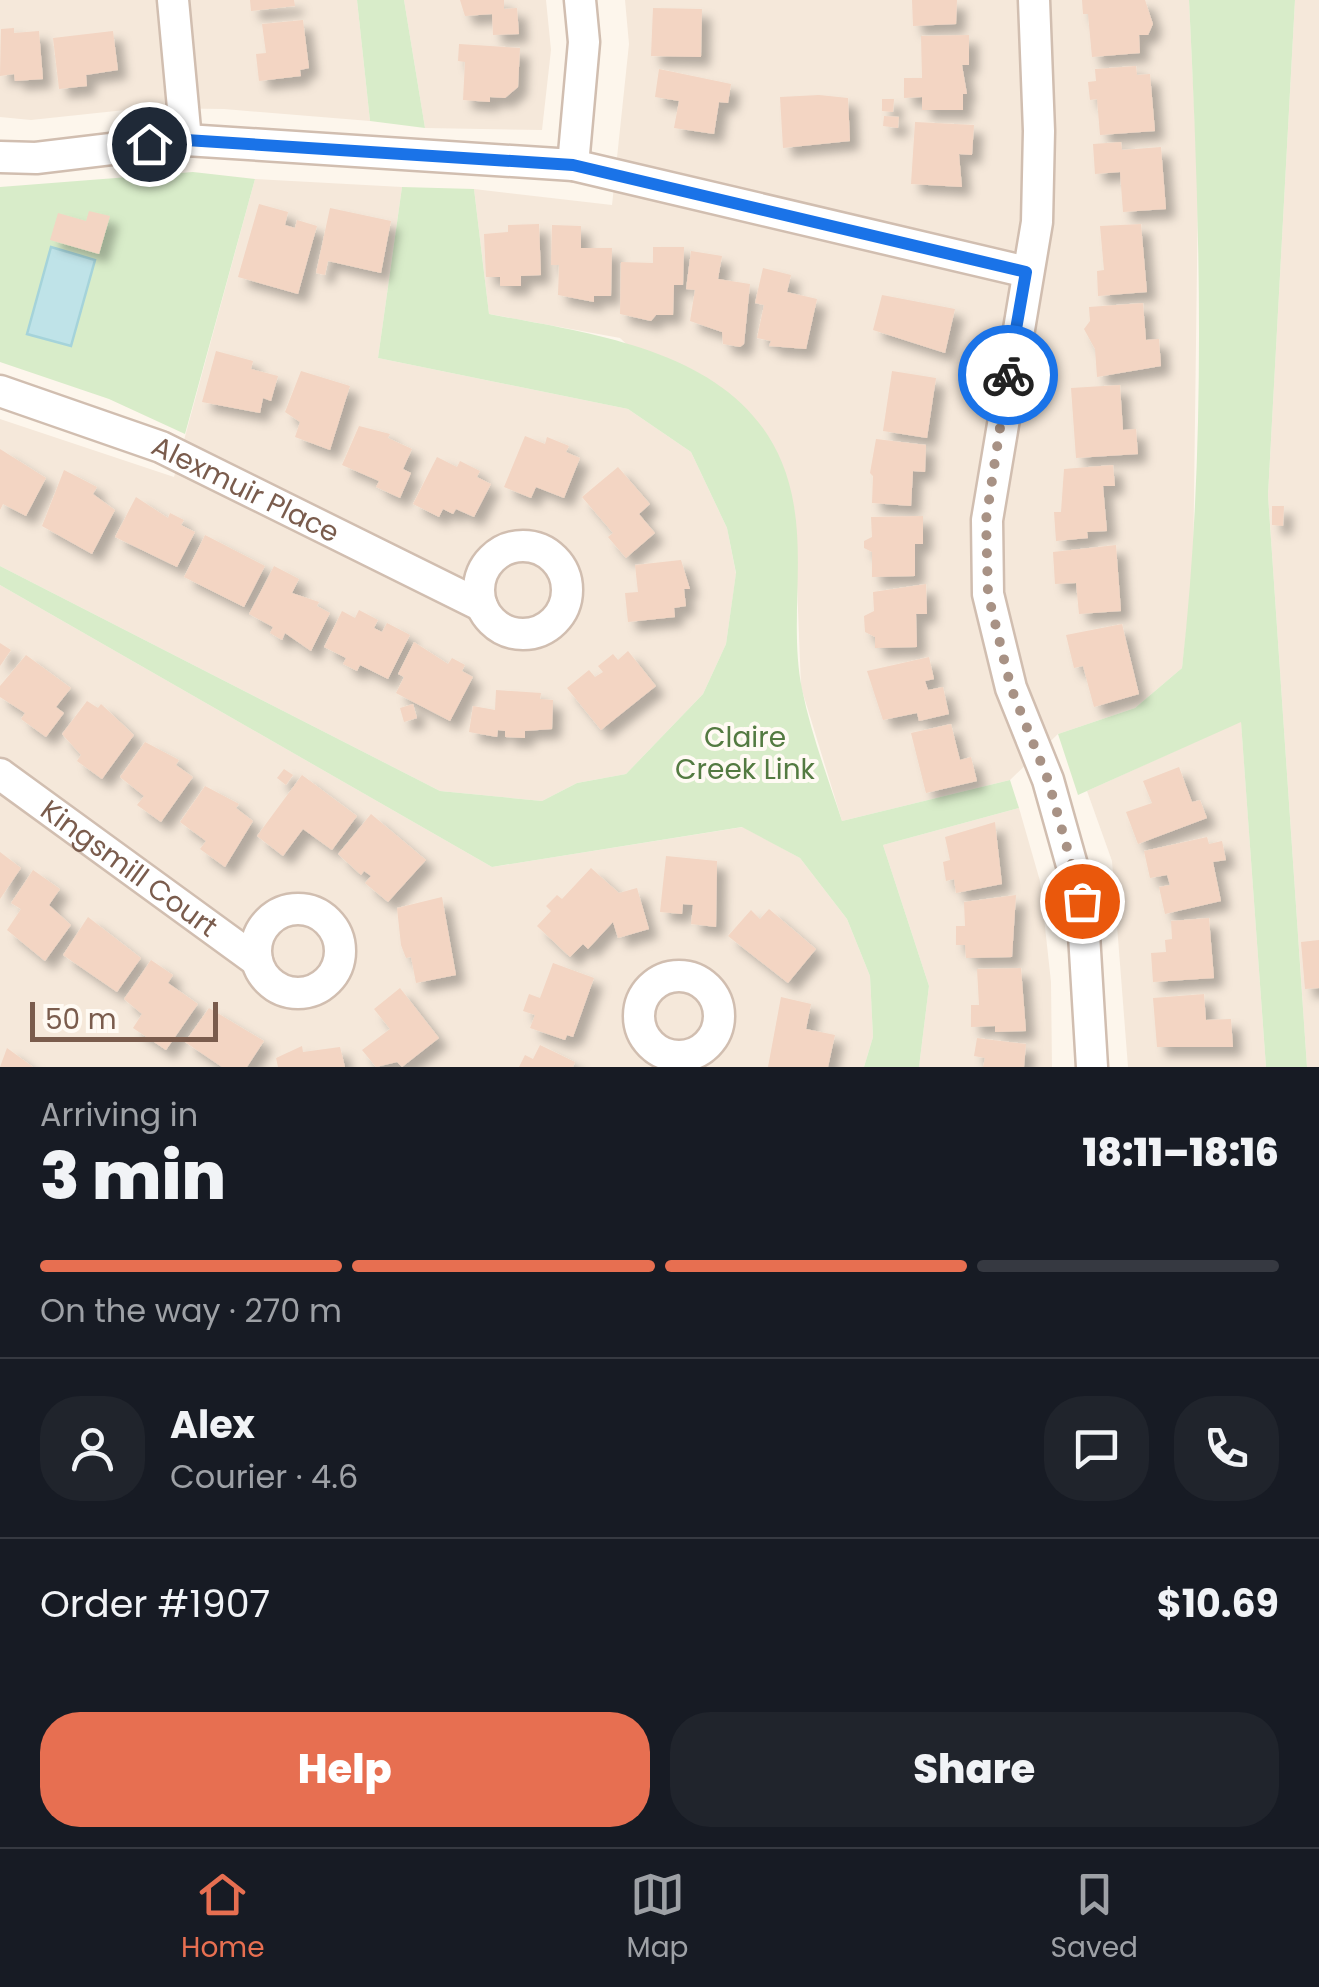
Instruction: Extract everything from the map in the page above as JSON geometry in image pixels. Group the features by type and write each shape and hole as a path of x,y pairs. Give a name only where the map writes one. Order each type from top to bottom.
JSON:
{"street":[{"path":"172,0 186,140"},
{"path":"573,165 584,42 580,0"},
{"path":"1034,0 1040,131 1037,222 986,520 988,594 1011,688 1048,780 1082,901 1092,1067"},
{"path":"0,157 36,158 186,140 573,165 1026,272"},
{"name":"Alexmuir Place","path":"0,391 161,447 482,606"},
{"name":"Kingsmill Court","path":"0,774 257,961"}],"shaded area":[{"path":"0,0 357,0 370,121 224,109 144,108 31,120 0,117"},
{"path":"404,0 546,0 551,50 542,130 425,128"},
{"path":"625,0 1189,0 1198,189 1193,574 1182,668 1135,708 1058,734 1010,780 842,821 801,687 794,506 620,338 489,314 474,189 612,205 629,44"},
{"path":"1295,0 1319,0 1319,1067 1307,1067 1268,495"},
{"path":"255,179 402,187 378,358 628,409 691,452 727,528 736,574 726,644 703,694 626,774 577,783 542,801 440,791 0,566 0,419 174,477"},
{"path":"0,585 492,867 743,827 800,858 847,919 870,976 873,1037 864,1067 0,1067"},
{"path":"1241,721 1266,1067 1128,1067 1112,861 1087,791"},
{"path":"1019,808 1040,881 1051,982 1052,1067 919,1067 929,986 883,845"}],"green space":[{"path":"357,0 404,0 425,128 370,121"},
{"path":"1189,0 1295,0 1268,495 1307,1067 1266,1067 1241,722 1078,795 1058,734 1135,708 1182,668 1195,501 1199,334"},
{"path":"193,172 255,179 185,434 109,399 0,362 0,187"},
{"name":"Claire Creek Link","path":"402,187 474,189 489,314 633,345 678,362 719,385 753,416 779,456 794,506 797,644 802,689 842,821 1010,780 1019,808 883,845 929,986 919,1067 864,1067 873,1037 870,976 847,919 800,858 742,827 492,867 0,585 0,566 440,791 542,801 577,783 626,774 703,694 726,644 736,573 727,528 691,452 628,409 378,358"}],"water":[{"path":"51,247 95,260 71,346 27,334"}],"building":[{"path":"250,0 294,0 295,6 251,11"},
{"path":"460,0 504,0 504,9 517,8 519,34 493,35 492,14 465,16"},
{"path":"912,0 957,0 956,24 913,26"},
{"path":"1082,0 1145,0 1153,24 1148,35 1139,35 1140,53 1092,57 1088,14 1083,14"},
{"path":"653,8 702,9 701,57 651,56"},
{"path":"303,20 309,68 300,70 301,76 259,81 256,54 266,53 262,24"},
{"path":"14,28 14,33 39,31 43,79 15,81 14,74 0,76 1,29"},
{"path":"113,31 118,70 86,75 87,86 59,89 53,38"},
{"path":"969,35 969,65 962,65 967,94 963,94 963,110 922,110 922,97 904,98 904,78 922,78 921,36"},
{"path":"459,44 520,48 518,87 505,98 490,97 490,102 463,100 465,62 458,61"},
{"path":"1136,66 1137,75 1150,74 1155,131 1100,135 1097,99 1090,100 1088,82 1096,81 1095,69"},
{"path":"659,69 731,84 728,103 719,102 714,134 674,128 679,101 655,97"},
{"path":"780,97 848,98 850,141 783,148"},
{"path":"882,99 894,99 893,112 882,111"},
{"path":"884,116 899,117 898,128 883,126"},
{"path":"915,122 974,125 972,155 959,154 962,187 911,184"},
{"path":"1121,142 1122,150 1161,147 1166,209 1123,212 1120,172 1095,174 1093,144"},
{"path":"259,204 288,212 285,225 295,228 297,220 317,226 298,294 238,277"},
{"path":"330,208 391,221 381,273 328,261 325,275 316,273"},
{"path":"89,211 110,216 99,254 50,240 58,213 86,221"},
{"path":"539,224 541,275 521,276 521,286 500,286 500,277 486,277 484,234 508,232 508,225"},
{"path":"1141,224 1147,292 1098,296 1097,271 1104,270 1100,226"},
{"path":"552,225 581,226 581,248 612,248 611,296 594,296 594,302 558,295 559,265 551,265"},
{"path":"653,247 684,247 683,285 674,285 673,315 656,315 651,321 620,314 621,262 653,263"},
{"path":"691,251 722,256 718,279 750,284 744,344 740,347 723,344 722,332 690,321 695,290 686,289"},
{"path":"763,268 791,275 787,292 817,299 806,349 769,346 771,341 757,338 764,305 755,303"},
{"path":"882,295 955,309 945,353 873,330"},
{"path":"1143,303 1146,340 1159,339 1161,366 1097,377 1095,349 1084,329 1090,321 1089,307"},
{"path":"216,351 253,361 251,369 278,376 271,401 263,398 260,413 202,402"},
{"path":"301,371 350,386 330,450 295,437 300,422 285,412"},
{"path":"892,371 936,378 927,438 883,431"},
{"path":"1120,385 1123,430 1136,429 1138,454 1076,458 1071,388"},
{"path":"359,426 390,434 388,438 412,449 403,469 411,473 400,498 376,487 379,481 342,465"},
{"path":"525,436 545,444 547,437 569,446 566,452 580,458 564,498 536,487 531,498 504,487"},
{"path":"876,439 926,445 925,472 913,471 911,506 872,503 870,473"},
{"path":"0,449 46,478 26,516 3,504 0,510"},
{"path":"437,457 457,467 460,461 480,471 477,477 491,484 474,517 456,509 453,514 443,509 439,517 413,504"},
{"path":"1113,465 1115,486 1103,486 1107,531 1087,532 1088,538 1056,541 1054,512 1061,512 1064,469"},
{"path":"618,467 650,504 639,514 655,533 626,558 608,537 613,533 582,497"},
{"path":"64,470 97,487 93,494 115,510 92,554 42,526"},
{"path":"136,497 168,518 170,513 184,520 181,525 195,532 177,567 115,537"},
{"path":"1272,506 1284,506 1283,526 1272,525"},
{"path":"923,516 923,544 915,544 915,576 872,577 872,552 864,548 864,541 872,537 871,517"},
{"path":"205,535 265,566 244,607 184,577"},
{"path":"1116,545 1121,611 1079,614 1076,583 1055,584 1053,552"},
{"path":"681,560 690,589 684,589 686,606 674,608 675,617 628,622 625,593 638,592 635,565"},
{"path":"274,566 299,579 292,593 319,602 317,606 330,613 311,651 285,633 282,640 270,633 273,627 249,614"},
{"path":"926,584 927,614 916,614 917,647 875,648 875,637 865,632 864,616 874,611 873,592"},
{"path":"359,610 378,620 374,628 382,632 387,623 410,635 388,679 360,665 357,671 343,664 346,658 324,647 342,611 355,618"},
{"path":"1122,624 1139,694 1094,707 1083,666 1074,668 1066,635"},
{"path":"414,642 448,664 452,658 465,665 462,671 473,677 450,721 396,693 404,677 398,674"},
{"path":"0,643 11,650 0,666"},
{"path":"628,651 656,686 601,730 567,688 589,670 595,677 603,672 598,666 613,654 618,660"},
{"path":"26,655 71,688 56,707 64,713 46,737 21,719 25,713 0,697 0,686"},
{"path":"929,657 934,679 925,681 928,690 943,687 949,714 919,721 917,713 883,720 867,671"},
{"path":"496,690 541,693 540,699 553,700 552,729 525,731 525,738 505,737 505,731 498,730 497,737 469,732 473,706 495,710"},
{"path":"87,701 98,708 101,704 134,735 102,779 77,761 81,755 62,734"},
{"path":"413,704 417,718 404,722 400,708"},
{"path":"951,724 960,760 971,757 977,781 926,793 911,733"},
{"path":"145,742 179,760 176,765 193,777 161,822 137,805 144,796 120,777"},
{"path":"1179,767 1192,802 1200,800 1207,818 1138,844 1126,812 1152,803 1143,781"},
{"path":"284,769 293,775 286,785 277,778"},
{"path":"302,775 357,816 332,850 303,829 283,856 257,836"},
{"path":"205,786 239,804 236,808 253,821 225,867 200,849 206,841 180,822"},
{"path":"371,814 426,860 388,902 365,883 371,876 364,871 361,875 338,854"},
{"path":"995,822 1002,884 956,893 954,879 946,881 943,862 950,860 945,837"},
{"path":"1207,837 1209,844 1222,841 1226,860 1213,862 1221,901 1165,914 1159,887 1170,885 1167,875 1150,878 1144,851"},
{"path":"0,852 21,868 0,899"},
{"path":"666,856 717,861 716,927 691,924 693,905 683,904 682,914 660,912"},
{"path":"591,868 619,893 637,888 649,929 618,938 613,922 588,949 583,944 570,957 537,926 551,911 546,906 557,895 562,899"},
{"path":"33,870 60,889 49,905 71,925 45,961 7,930 21,909 11,903"},
{"path":"1016,895 1012,957 966,958 965,945 956,945 956,926 965,926 964,902"},
{"path":"442,897 456,975 416,983 411,957 406,958 401,945 397,908"},
{"path":"769,909 816,949 788,983 728,936 751,910 760,919"},
{"path":"88,917 141,958 117,992 63,955"},
{"path":"1209,918 1214,978 1153,982 1151,953 1166,952 1165,940 1172,939 1171,921"},
{"path":"1319,940 1319,988 1305,989 1301,942"},
{"path":"151,960 173,975 168,983 198,1004 166,1050 133,1028 142,1014 124,999"},
{"path":"553,963 594,978 573,1037 567,1035 565,1040 530,1028 535,1015 523,1011 529,994 540,998"},
{"path":"1021,968 1026,1031 995,1032 995,1026 971,1027 971,1005 979,1005 977,969"},
{"path":"400,988 439,1038 402,1067 397,1062 376,1067 362,1050 390,1029 374,1009"},
{"path":"1204,994 1206,1020 1231,1019 1233,1047 1157,1047 1153,998"},
{"path":"781,997 811,1004 806,1029 835,1035 828,1067 768,1067"},
{"path":"209,1008 264,1041 247,1067 222,1067 185,1042"},
{"path":"977,1038 1026,1044 1024,1067 983,1067 985,1058 974,1056"},
{"path":"540,1045 575,1062 573,1067 519,1067 525,1055 533,1059"},
{"path":"302,1046 303,1052 340,1047 345,1067 278,1067 276,1058"},
{"path":"7,1048 33,1067 0,1067"}],"way so far":[{"path":"1008,375 986,520 988,594 1011,688 1048,780 1082,901"}],"route":[{"path":"149,144 186,140 573,165 990,262 1026,272 1008,375"}]}
